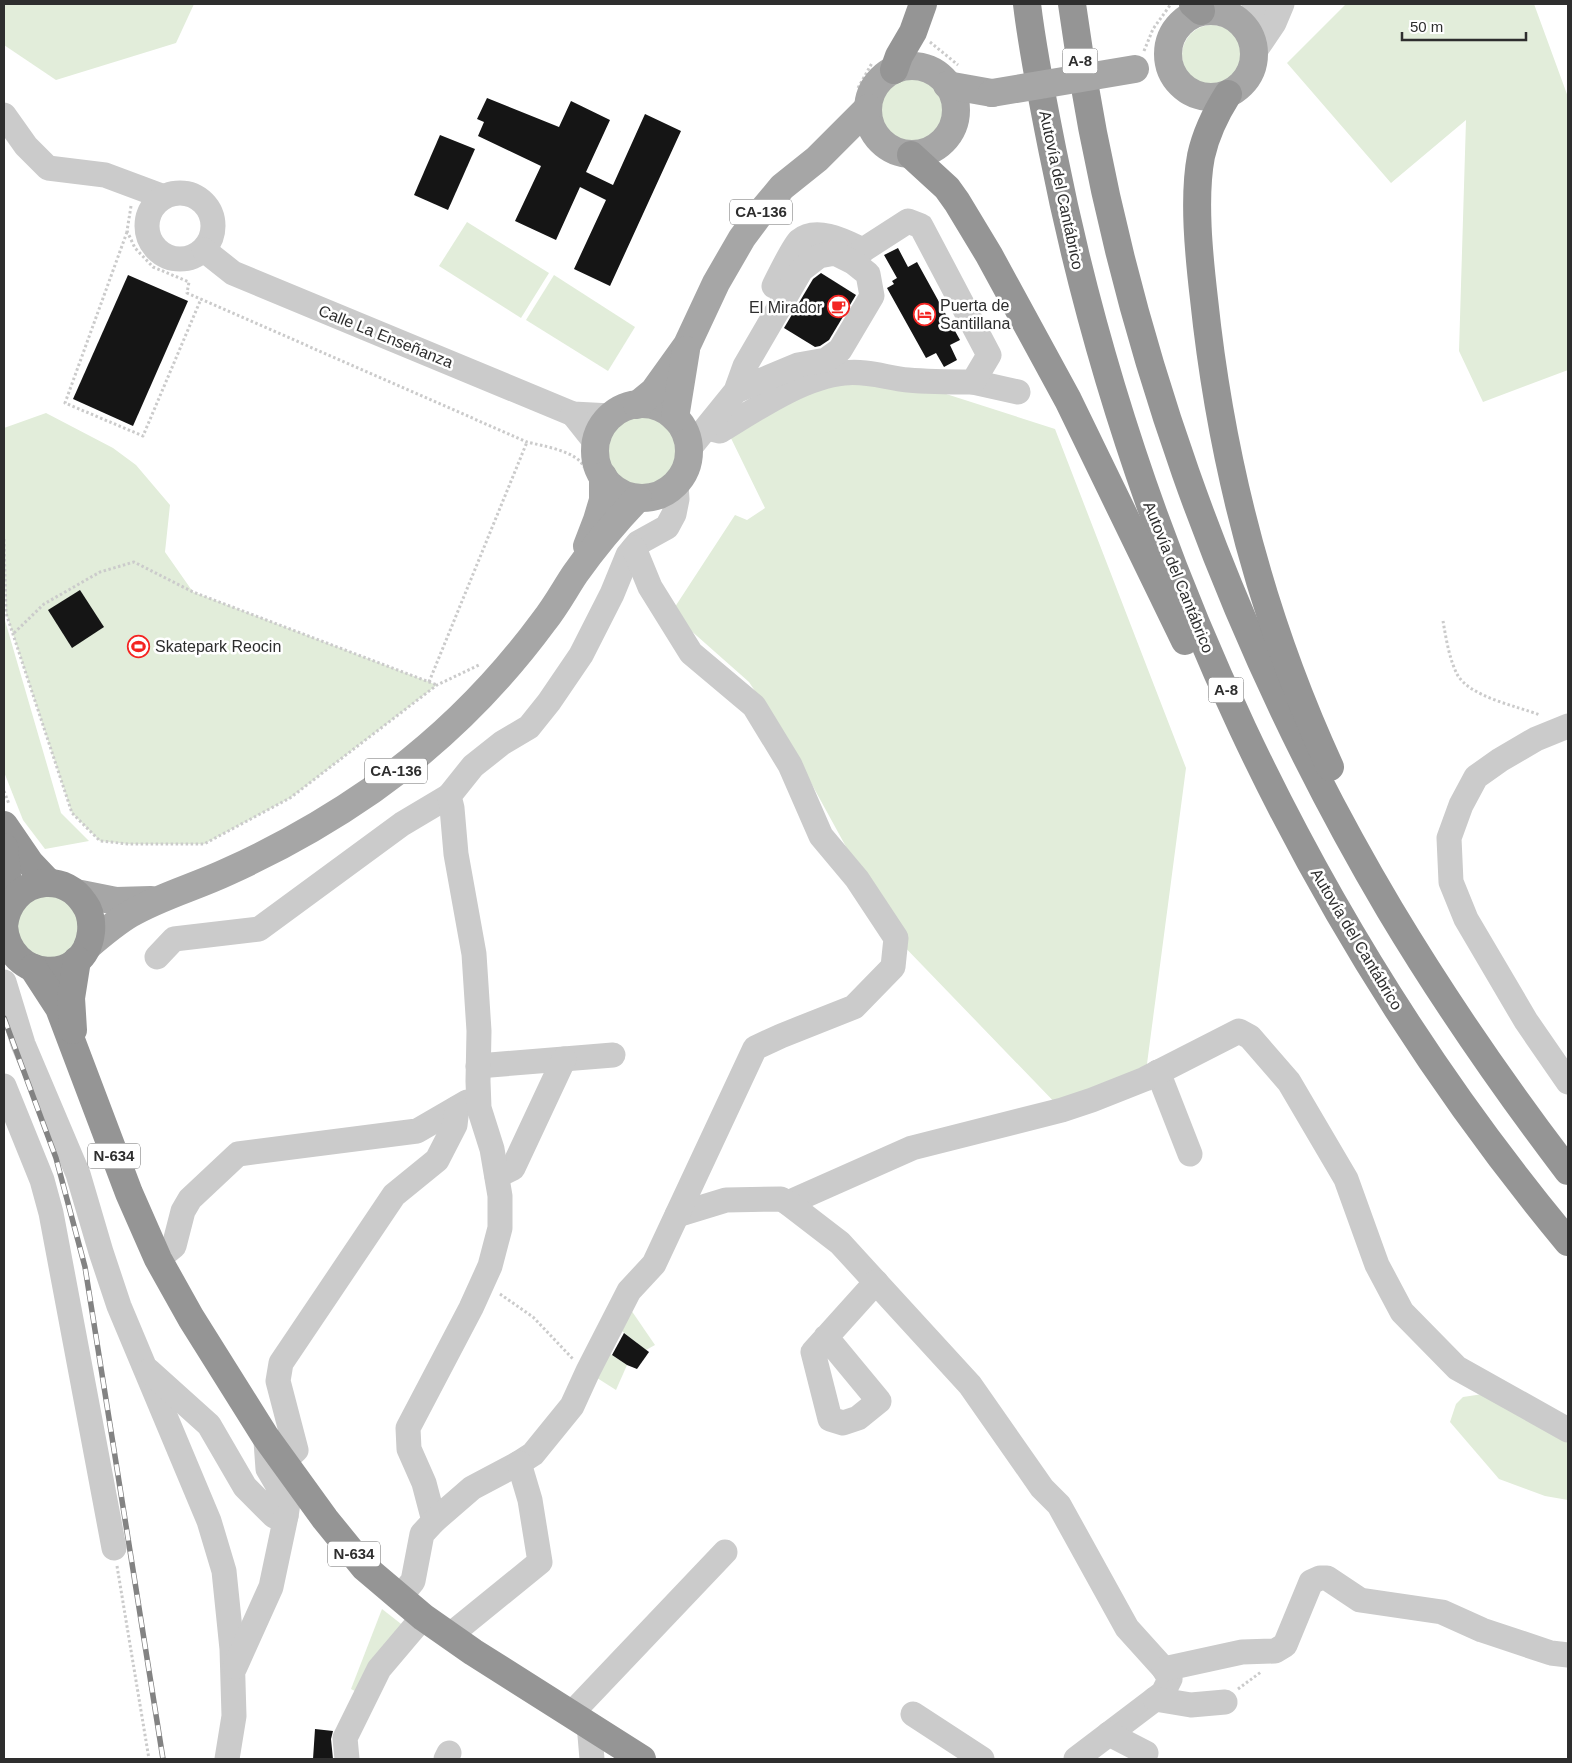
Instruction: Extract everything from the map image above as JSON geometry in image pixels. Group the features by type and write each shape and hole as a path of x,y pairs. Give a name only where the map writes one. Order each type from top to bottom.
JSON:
{"highway":[{"path":"894,70 899,56 913,32 923,4"},
{"name":"Autovía del Cantábrico","path":"1027,4 1036,68 1060,188 1090,314 1116,403 1152,509 1202,636 1270,782 1336,907 1374,971 1442,1074 1490,1142 1568,1242"},
{"name":"A-8","path":"1072,4 1090,117 1111,215 1132,299 1179,452 1208,534 1239,611 1274,689 1328,799 1391,912 1438,987 1512,1096 1568,1170"},
{"path":"1228,94 1211,124 1201,156 1197,195 1200,264 1217,397 1235,488 1255,566 1288,665 1327,759 1353,815 1406,913 1468,1016 1568,1170"},
{"path":"911,155 947,188 957,202 1028,324 1068,400 1235,742 1324,907 1420,1061 1486,1148 1545,1214"},
{"path":"7,816 30,863 49,883"},
{"name":"N-634","path":"4,848 4,934 10,949 13,968 58,1008 128,1193 158,1259 187,1310 283,1462 325,1519 364,1566 400,1597 449,1636 642,1759"},
{"path":"5,918 20,893 27,888 42,883 49,883 64,886 76,893"},
{"name":"N-634","path":"76,893 88,909 91,918 91,936 82,953 72,998 76,1052"},
{"path":"13,968 56,970 63,968 82,953"}],"main road":[{"path":"1217,11 1250,34 1255,51 1254,64 1249,77 1240,87 1228,94 1214,97 1200,96 1186,90 1176,80 1170,66 1168,52 1170,38 1178,26 1188,17 1217,11"},
{"path":"955,116 992,93 1138,63 1168,52"},
{"path":"1138,63 1176,80"},
{"path":"906,66 923,68 939,76 948,85 956,105 955,116 952,128 945,139 935,148 924,153 911,155 898,152 886,146 876,136 869,123 868,108 870,96 875,85 884,76 906,66"},
{"path":"948,85 992,93"},
{"path":"817,159 868,108"},
{"path":"817,159 850,146 886,146"},
{"name":"CA-136","path":"687,345 716,283 742,238 782,188 817,159"},
{"path":"576,573 603,500 594,473 598,466 596,443 601,428 611,416 623,408 637,404 654,391 687,345"},
{"path":"677,419 687,345"},
{"path":"594,473 618,491 638,498 658,495 676,484 686,468 689,449 686,434 677,419 664,409 637,404"},
{"path":"576,573 620,517 638,498"},
{"name":"CA-136","path":"160,899 220,875 293,839 343,809 396,771 447,728 505,669 545,620 576,573"},
{"path":"76,893 116,901 160,899"},
{"path":"82,953 114,924 160,899"}],"street":[{"path":"1217,11 1268,4"},
{"path":"1255,51 1274,23 1282,4"},
{"path":"4,115 26,146 48,168 105,175 164,197"},
{"path":"181,193 191,194 209,208 214,230 204,250 196,256 176,259 166,256 151,242 148,232 150,212 164,197 181,193"},
{"path":"845,251 908,221 922,226 989,355 973,382"},
{"path":"689,449 736,391 745,366 766,330 757,316 799,241 811,236 845,251 868,274 872,296 840,350 826,360 798,365 736,391"},
{"name":"Calle La Enseñanza","path":"204,250 233,274 560,407 573,414 596,443"},
{"path":"713,420 720,431 780,396 816,379 843,373 860,372 906,380 973,382 1018,392"},
{"name":"Calle La Enseñanza","path":"573,414 611,416"},
{"path":"677,419 713,420"},
{"path":"157,957 174,939 259,929 402,824 449,796 472,766 502,743 529,727 581,656 612,594 628,555 638,543 667,527 674,514 677,499 676,484"},
{"path":"400,1597 412,1581 422,1534 472,1488 533,1454 572,1406 629,1291 654,1264 755,1048 854,1007 894,967 896,938 856,879 821,836 790,765 754,706 692,653 650,587 634,548"},
{"path":"1565,727 1536,739 1500,760 1476,777 1461,806 1449,838 1451,882 1466,919 1526,1021 1568,1082"},
{"path":"283,1462 296,1450 296,1444 278,1381 282,1363 394,1195 436,1160 468,1102 478,1066 479,1031 474,954 456,854 452,808 449,796"},
{"path":"13,968 23,1044 78,1174 116,1297 208,1521 224,1571 233,1671 234,1716 227,1759"},
{"path":"788,1203 912,1148 1062,1110 1092,1100 1158,1072 1239,1031 1250,1037 1289,1082 1346,1179 1377,1265 1402,1312 1456,1368 1568,1430"},
{"path":"478,1066 613,1055"},
{"path":"497,1176 513,1168 564,1059"},
{"path":"1158,1072 1190,1154"},
{"path":"4,1086 42,1180 114,1548"},
{"path":"158,1259 174,1246 183,1211 190,1199 238,1154 416,1131 468,1102"},
{"path":"434,1521 424,1483 409,1449 408,1428 472,1308 490,1266 500,1228 500,1196 492,1149 478,1108 468,1102"},
{"path":"677,1215 726,1200 781,1200 788,1203 840,1243 970,1385 1042,1488 1059,1505 1127,1628 1170,1679 1164,1693 1076,1759"},
{"path":"826,1338 876,1282"},
{"path":"144,1366 209,1425 245,1487 274,1516 286,1516"},
{"path":"233,1671 271,1587 288,1503 268,1469 265,1436"},
{"path":"449,1636 540,1562 530,1500 519,1463"},
{"path":"592,1759 580,1719 726,1552"},
{"path":"1164,1670 1261,1658 1275,1651 1285,1645 1311,1582 1320,1578 1327,1578 1360,1600 1442,1612 1491,1632 1552,1653 1568,1655"},
{"path":"347,1759 345,1738 378,1669 423,1616"},
{"path":"1155,1699 1191,1706 1225,1702"},
{"path":"913,1714 982,1759"},
{"path":"1109,1734 1146,1753"}],"path":[{"path":"1138,63 1153,29 1171,4"},
{"path":"134,185 127,231 65,403 143,436 200,299"},
{"path":"127,231 135,248 153,267 189,282 187,293 528,442 562,451 594,473"},
{"path":"430,682 528,442"},
{"path":"4,539 6,613 72,813 100,841 129,844 204,844 290,798 438,685 484,663"},
{"path":"14,633 44,604 100,572 134,562 193,592 438,685"},
{"path":"1443,621 1449,650 1458,675 1473,690 1540,715 1565,727"},
{"path":"4,791 7,816"},
{"path":"515,1305 533,1317 587,1374"},
{"path":"114,1548 149,1759"},
{"path":"1225,1702 1244,1683 1261,1658"}],"green space":[{"path":"4,4 194,4 176,43 56,80 4,45"},
{"path":"1346,4 1534,4 1568,97 1568,370 1483,402 1459,351 1466,120 1391,183 1287,63"},
{"path":"1212,25 1228,30 1233,34 1237,39 1242,55 1237,71 1233,76 1228,80 1212,85 1196,80 1191,76 1187,71 1182,55 1187,39 1191,34 1196,30"},
{"path":"912,79 929,84 934,88 938,93 943,110 938,127 934,132 929,136 912,141 895,136 890,132 886,127 881,110 886,93 890,88 895,84"},
{"path":"467,222 549,273 521,318 439,266"},
{"path":"554,275 635,327 608,371 526,320"},
{"path":"823,381 943,393 1055,429 1186,768 1145,1079 1062,1110 896,938 787,739 749,682 671,613 735,515 747,520 765,508 727,430"},
{"path":"46,413 113,448 136,465 170,505 165,552 193,592 437,685 290,798 204,844 129,844 100,841 72,813 6,613 4,428"},
{"path":"641,415 655,418 667,425 674,437 677,451 674,465 667,477 655,484 641,487 627,484 615,477 608,465 605,451 608,437 615,425 627,418"},
{"path":"4,617 61,813 89,841 45,849 23,820 4,772"},
{"path":"56,893 80,916 74,950 53,961 21,949 13,919 25,900"},
{"path":"631,1310 655,1345 646,1350 622,1331"},
{"path":"607,1352 627,1365 616,1390 594,1376"},
{"path":"1483,1394 1568,1442 1568,1500 1545,1496 1499,1479 1450,1422 1456,1404 1463,1397"},
{"path":"382,1609 405,1627 361,1694 351,1689"}],"building":[{"path":"487,98 559,127 571,101 610,120 586,172 613,185 645,114 681,131 610,286 574,269 606,200 580,187 556,240 515,221 541,166 478,136 484,122 477,119"},
{"path":"440,135 475,149 448,210 414,195"},
{"name":"Puerta de Santillana","path":"898,248 908,267 917,262 960,340 950,345 957,360 944,367 936,353 926,358 887,288 894,284 892,281 897,278 884,255"},
{"path":"821,273 856,295 829,340 815,347 784,328 813,279"},
{"path":"128,275 188,301 133,426 73,399"},
{"path":"80,590 104,627 72,648 48,610"},
{"path":"624,1333 649,1352 637,1369 612,1355"},
{"path":"315,1729 333,1731 331,1739 333,1759 313,1759"}],"railway":[{"path":"4,1018 56,1158 85,1267 163,1759"}],"place":[{"name":"El Mirador","path":"838,307"},
{"name":"Puerta de Santillana","path":"924,314"},
{"name":"Skatepark Reocin","path":"139,646"}]}
